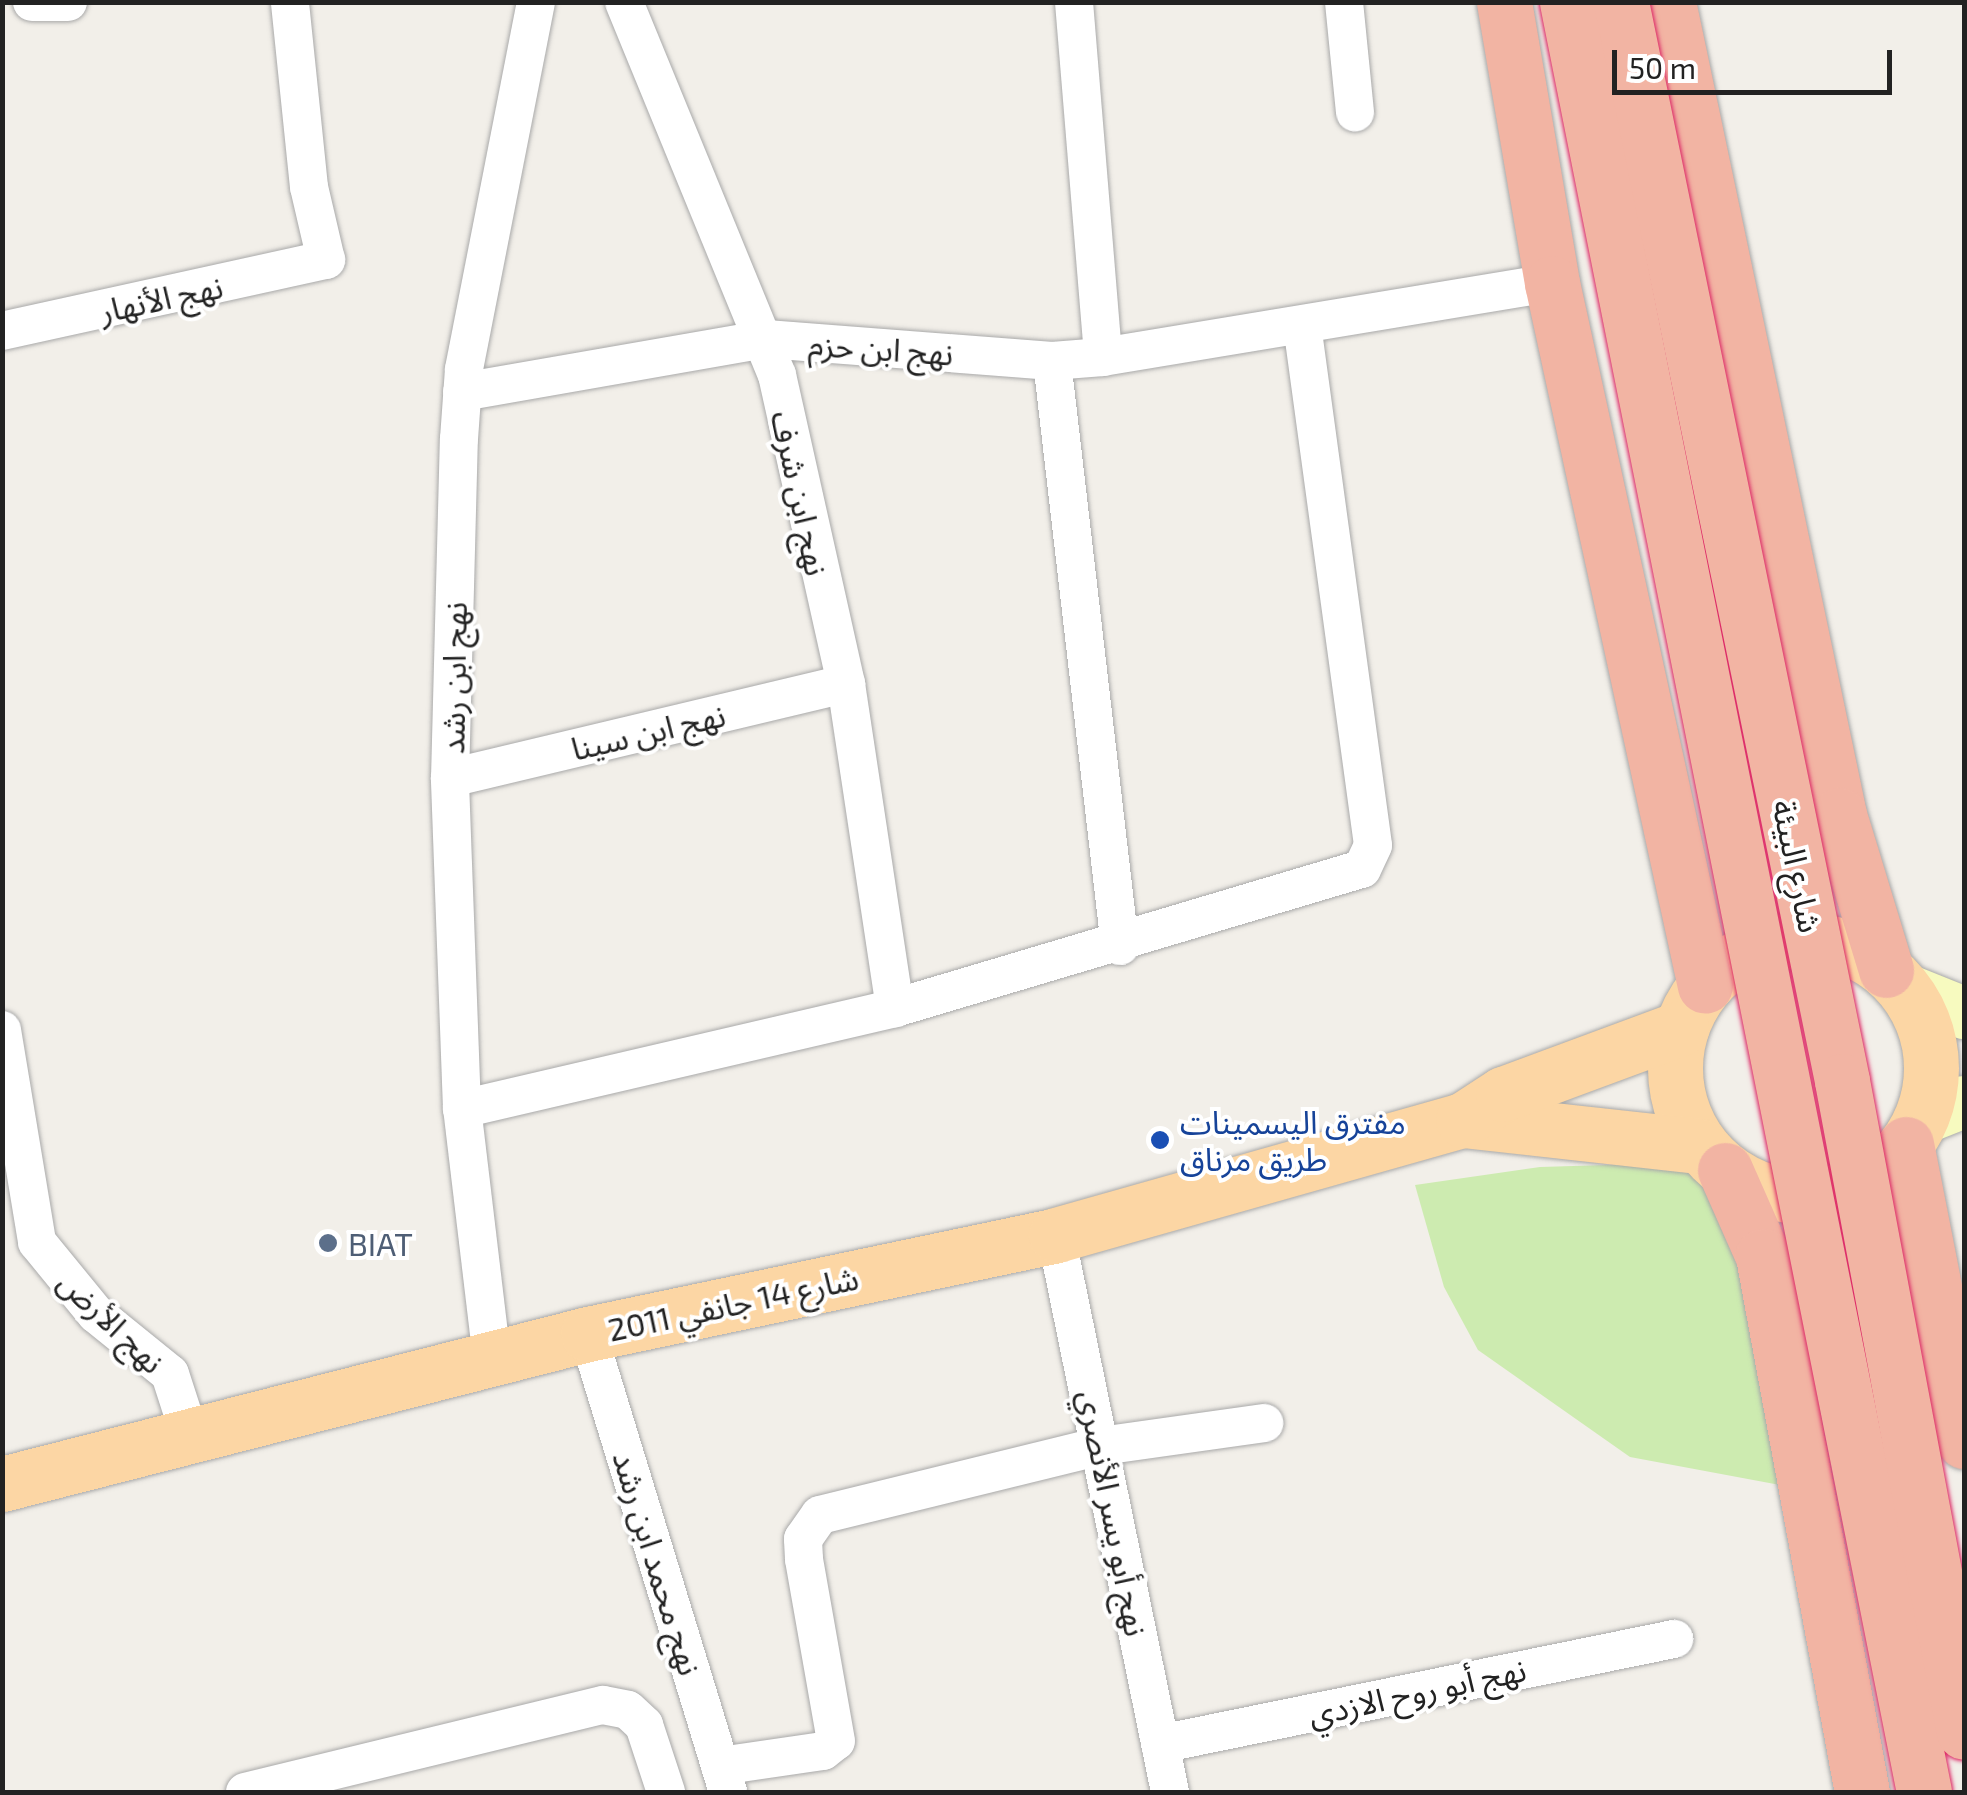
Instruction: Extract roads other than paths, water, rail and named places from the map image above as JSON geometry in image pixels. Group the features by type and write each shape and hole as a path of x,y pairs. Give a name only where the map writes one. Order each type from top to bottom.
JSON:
{"highway":[{"path":"1504,2 1552,282 1693,1007"},
{"path":"1567,2 1924,1792"},
{"name":"شارع البيئة","path":"1621,2 1842,1081 1964,1732"},
{"path":"1668,2 1840,815 1895,979"},
{"path":"1930,1122 1964,1441"},
{"path":"1712,1158 1763,1256 1862,1792"}],"main road":[{"path":"1895,979 1930,1052 1930,1122 1877,1173 1827,1193 1760,1190 1712,1158 1681,1110 1675,1069 1693,1007 1735,959 1772,943 1813,940 1852,950 1895,979 1964,1012"},
{"name":"شارع 14 جانفي 2011","path":"2,1484 588,1334 1056,1235 1464,1120 1503,1094 1693,1007"},
{"name":"شارع 14 جانفي 2011","path":"1464,1120 1712,1158"}],"street":[{"path":"32,2 68,2"},
{"name":"نهج الأنهار","path":"2,331 320,264 328,252 309,187 290,2"},
{"name":"نهج ابن رشد","path":"492,1359 462,1109 450,778 462,392 536,2"},
{"name":"نهج ابن شرف","path":"624,2 766,339 846,684 895,1008"},
{"path":"1074,2 1103,357"},
{"path":"1344,2 1355,112"},
{"name":"نهج ابن حزم","path":"462,392 766,339 1052,361 1103,357 1552,282"},
{"path":"462,1109 895,1008 1348,877 1370,856 1302,326"},
{"path":"1052,361 1120,946"},
{"name":"نهج ابن سينا","path":"450,778 846,684"},
{"name":"نهج الأرض","path":"2,1030 36,1242 96,1314 170,1374 190,1436"},
{"name":"نهج أبو يسر الأنصري","path":"1056,1235 1170,1792"},
{"name":"نهج محمد ابن رشد","path":"588,1334 724,1779"},
{"path":"724,1779 823,1751 836,1742 804,1559 803,1539 820,1514 1101,1446 1264,1424"},
{"name":"نهج أبو روح الازدي","path":"1160,1744 1674,1639"},
{"path":"245,1792 603,1705 628,1710 644,1725 666,1792"}],"place":[{"name":"مفترق اليسمينات طريق مرناق","path":"1160,1140"},
{"name":"BIAT","path":"328,1243"}]}
